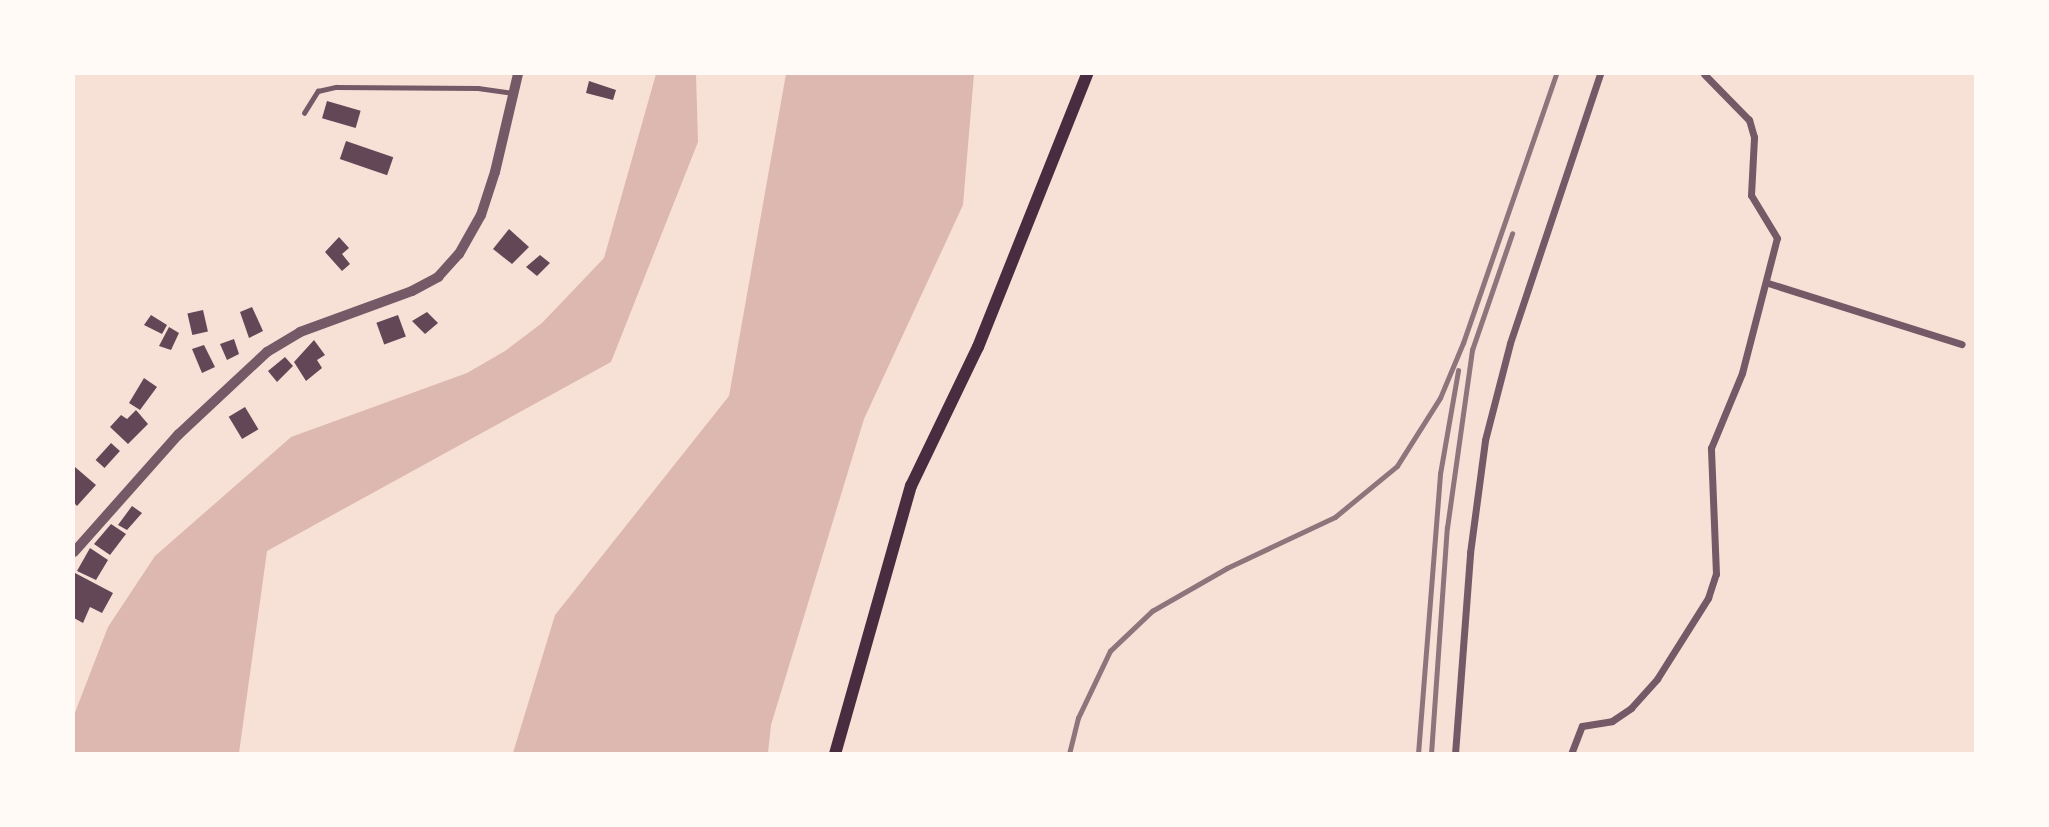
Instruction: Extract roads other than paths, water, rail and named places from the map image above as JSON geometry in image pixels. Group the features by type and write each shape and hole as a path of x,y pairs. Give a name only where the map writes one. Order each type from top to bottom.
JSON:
{"main road":[{"path":"835,754 911,486 978,348 1087,74"}],"street":[{"path":"74,552 178,435 267,352 300,332 438,277 459,254 481,215 518,74"},
{"path":"1455,754 1470,553 1485,440 1510,343 1600,74"},
{"path":"1571,754 1582,726 1612,720 1631,708 1657,679 1708,598 1718,548 1709,486 1711,448 1742,373 1768,283 1777,238 1751,195 1754,137 1749,120 1704,74"},
{"path":"1768,283 1962,344"}],"lane":[{"path":"304,113 318,91 336,88 478,88 512,93"}],"railway":[{"path":"1069,754 1078,718 1110,651 1152,611 1227,568 1335,517 1397,466 1440,398 1463,343 1556,74"},
{"path":"1431,754 1447,528 1472,350 1512,234"},
{"path":"1418,754 1440,474 1458,371"}]}
